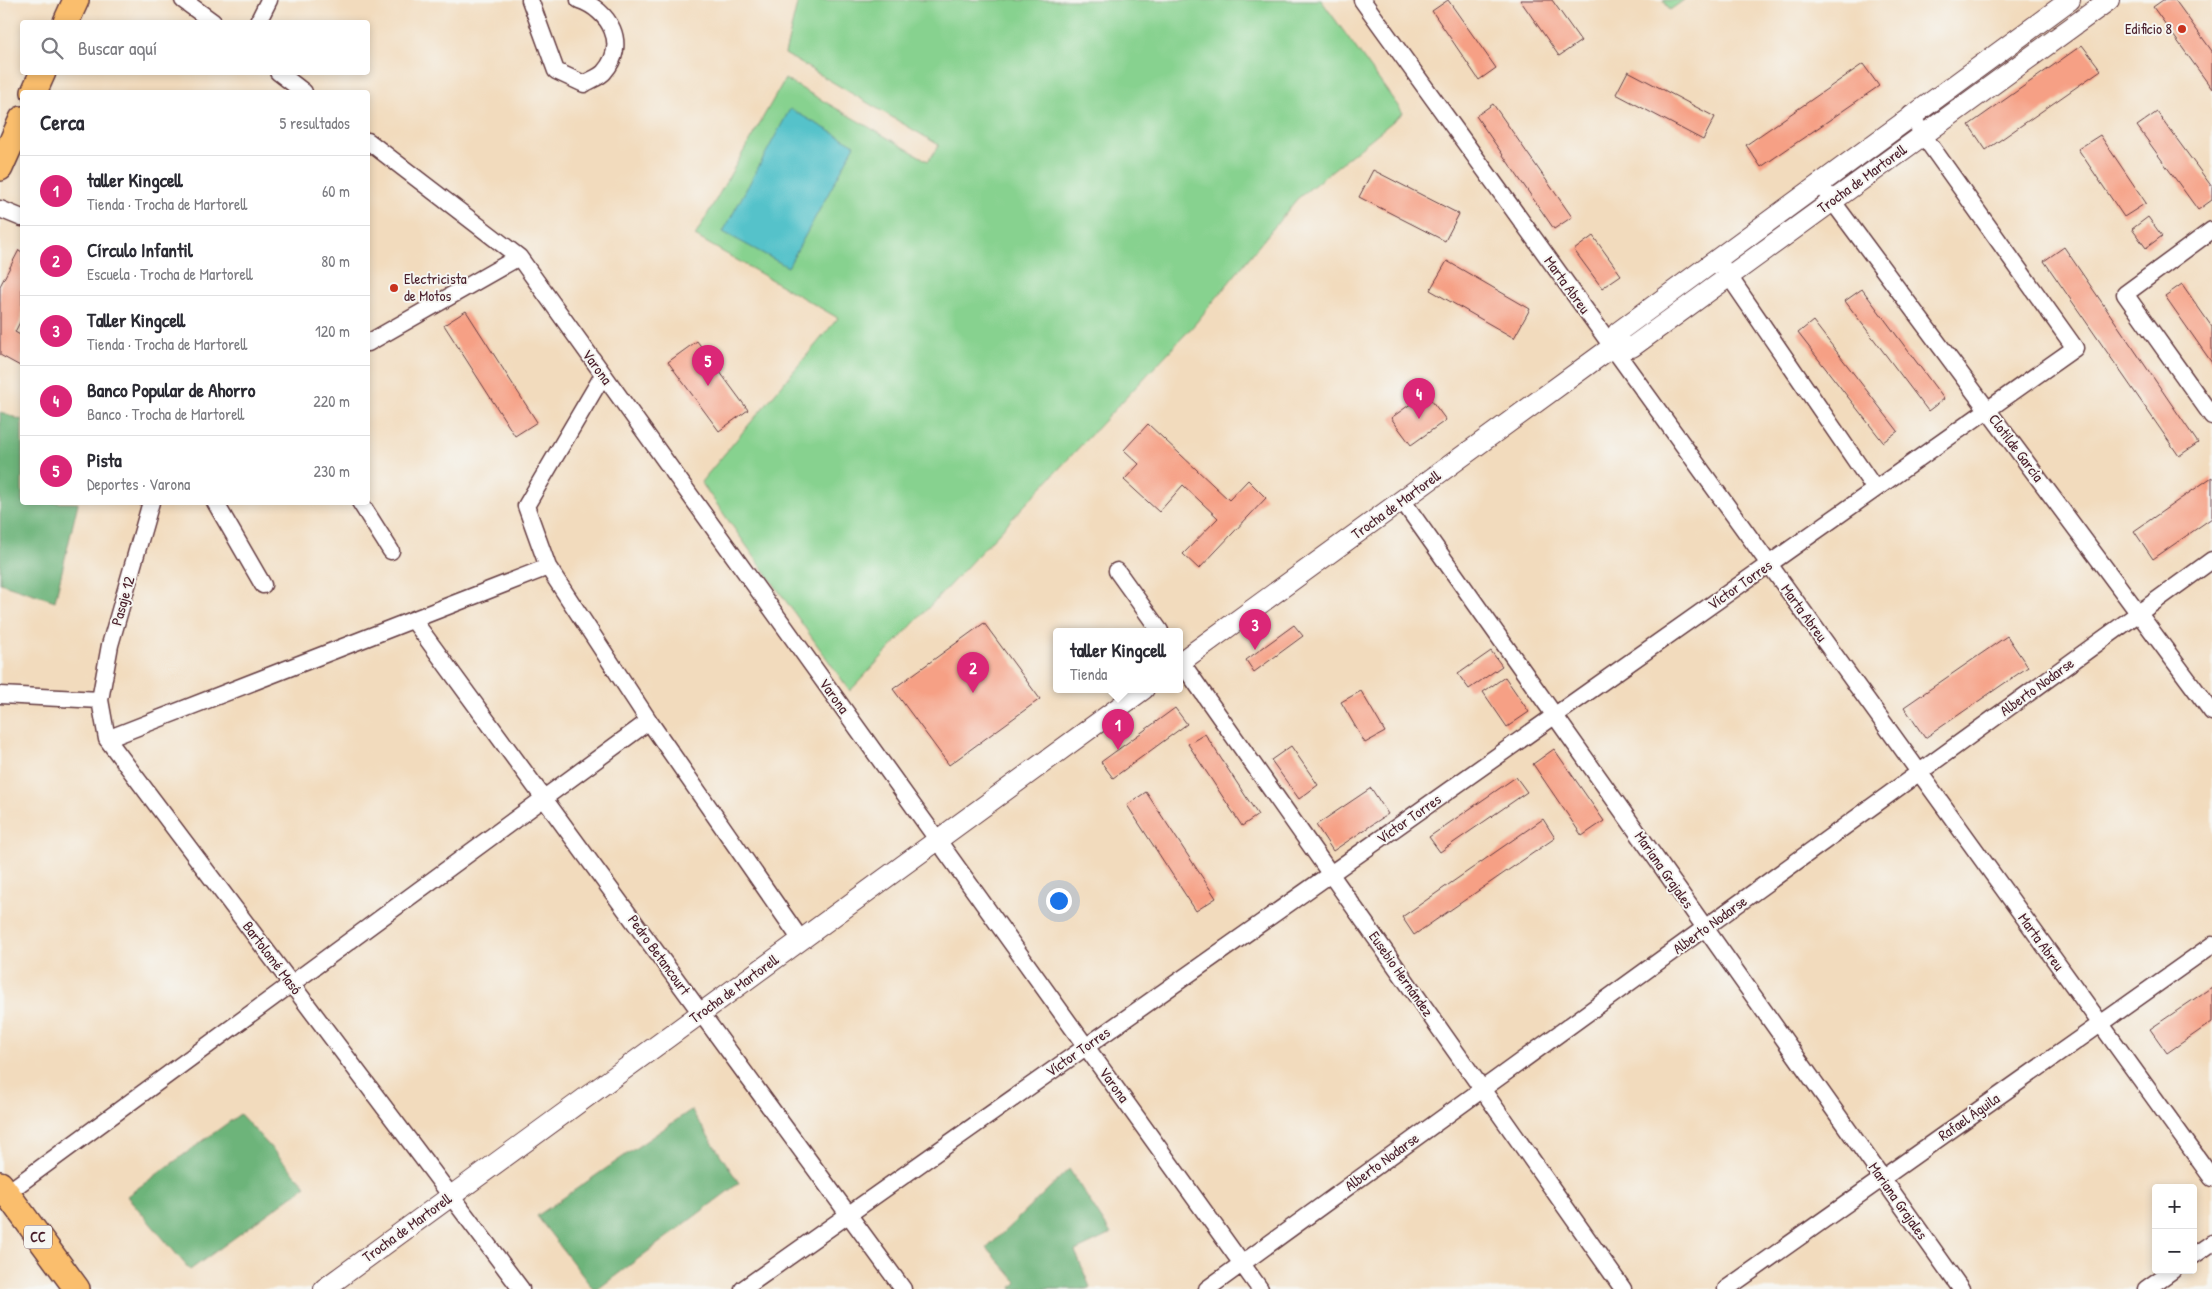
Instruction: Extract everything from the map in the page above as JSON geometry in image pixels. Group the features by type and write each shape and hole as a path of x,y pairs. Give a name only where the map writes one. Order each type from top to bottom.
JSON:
{"main road":[{"path":"67,20 76,0"},
{"path":"35,90 42,75"},
{"path":"0,168 20,123"},
{"name":"CC","path":"2,1192 77,1289"}],"street":[{"path":"183,0 210,20"},
{"path":"259,20 269,0"},
{"path":"530,0 556,71 584,84 604,72 612,57 616,37 611,23 591,4 580,0"},
{"name":"Trocha de Martorell","path":"1183,659 1612,347 1618,332 1911,114 2070,0"},
{"name":"Trocha de Martorell","path":"1612,347 1632,347 2109,0"},
{"name":"Marta Abreu","path":"1365,1 1612,347 2212,1178"},
{"path":"282,75 301,90"},
{"path":"1911,114 1923,135"},
{"name":"Víctor Torres","path":"743,1289 2075,348 1923,135"},
{"name":"Varona","path":"370,143 519,257 1260,1289"},
{"name":"Clotilde García","path":"1819,183 2212,712"},
{"path":"0,209 20,217"},
{"path":"2212,230 2125,294 2212,416"},
{"path":"370,342 519,257"},
{"path":"1717,258 1875,489"},
{"path":"603,374 526,506 548,567 650,721 801,940"},
{"name":"Mariana Grajales","path":"1402,500 1961,1289"},
{"name":"Pasaje 12","path":"100,700 110,644 150,505"},
{"path":"217,505 263,585"},
{"path":"362,505 391,551"},
{"name":"Alberto Nodarse","path":"1207,1289 2212,560"},
{"path":"108,738 414,621 548,567"},
{"path":"1117,571 1158,628"},
{"name":"Pedro Betancourt","path":"414,621 903,1289"},
{"name":"Eusebio Hernández","path":"1183,665 1623,1289"},
{"name":"Trocha de Martorell","path":"324,1289 1139,693"},
{"path":"0,696 100,700"},
{"name":"Bartolomé Masó","path":"100,700 108,738 521,1289"},
{"path":"2,1192 292,984 650,721"},
{"name":"Rafael Águila","path":"1726,1289 2212,945"},
{"path":"2197,1253 2212,1243"},
{"path":"2146,1289 2167,1274"}],"green space":[{"path":"798,0 1321,0 1403,113 1297,199 1195,324 850,691 701,482 838,318 695,236 785,79 928,161 939,145 785,54"},
{"path":"1663,0 1684,0 1670,10"},
{"path":"0,412 20,419 20,505 78,505 55,601 0,583"},
{"path":"691,1110 739,1183 598,1289 593,1289 537,1216"},
{"path":"240,1114 306,1186 190,1270 127,1196"},
{"path":"1069,1169 1111,1234 1075,1251 1090,1287 1087,1289 1011,1289 1017,1282 987,1248"}],"water":[{"path":"790,109 855,145 788,267 723,232"}],"building":[{"path":"1448,0 1496,68 1479,80 1432,11"},
{"path":"1520,0 1552,0 1581,41 1559,56"},
{"name":"Edificio 8","path":"2163,0 2175,0 2212,51 2212,89 2153,7"},
{"path":"2082,45 2101,70 1986,150 1969,125"},
{"path":"1863,64 1879,86 1761,167 1746,145"},
{"path":"1628,71 1715,117 1703,140 1616,94"},
{"path":"1493,104 1572,217 1554,229 1476,116"},
{"path":"2157,112 2212,187 2212,200 2198,210 2137,126"},
{"path":"2100,135 2146,203 2124,217 2078,149"},
{"path":"1373,170 1459,214 1445,241 1359,197"},
{"path":"2148,217 2162,236 2146,248 2132,229"},
{"path":"1593,236 1621,275 1602,288 1574,250"},
{"path":"2064,247 2198,443 2179,456 2044,261"},
{"path":"19,250 20,322 15,332 20,335 20,366 0,355 0,286"},
{"path":"1447,261 1530,309 1514,338 1430,290"},
{"path":"2182,284 2212,327 2212,363 2165,296"},
{"path":"1862,289 1944,399 1928,411 1845,301"},
{"path":"466,311 537,422 515,436 444,325"},
{"path":"1813,321 1898,431 1883,442 1798,333"},
{"path":"697,341 748,410 719,431 668,362"},
{"path":"1426,393 1446,420 1411,445 1391,418"},
{"path":"1148,424 1229,500 1248,480 1266,498 1199,569 1183,554 1218,518 1183,485 1159,512 1124,480 1139,464 1124,450"},
{"path":"2212,477 2212,518 2153,559 2134,531"},
{"path":"984,623 1040,699 949,765 893,689"},
{"path":"1294,625 1303,636 1254,672 1246,660"},
{"path":"2007,636 2028,667 1925,738 1904,707"},
{"path":"1491,651 1502,666 1469,689 1458,674"},
{"path":"1505,677 1529,712 1507,727 1483,692"},
{"path":"1361,691 1385,732 1365,743 1341,702"},
{"path":"1175,708 1187,724 1113,778 1101,762"},
{"path":"1205,734 1258,815 1242,826 1188,744"},
{"path":"1291,746 1318,785 1299,799 1271,760"},
{"path":"1554,749 1604,821 1582,836 1533,764"},
{"path":"1516,777 1527,792 1440,852 1429,837"},
{"path":"1371,788 1388,814 1333,851 1316,825"},
{"path":"1146,792 1216,898 1196,911 1127,805"},
{"path":"1543,819 1555,838 1414,935 1402,917"},
{"path":"2212,987 2212,1022 2167,1053 2150,1029"}],"place":[{"name":"Edificio 8","path":"2182,29"},
{"name":"Electricista de Motos","path":"394,288"},
{"name":"Pista","path":"708,386"},
{"name":"Banco Popular de Ahorro","path":"1419,419"},
{"name":"Taller Kingcell","path":"1255,650"},
{"name":"Círculo Infantil","path":"973,693"},
{"name":"taller Kingcell","path":"1118,750"}]}
